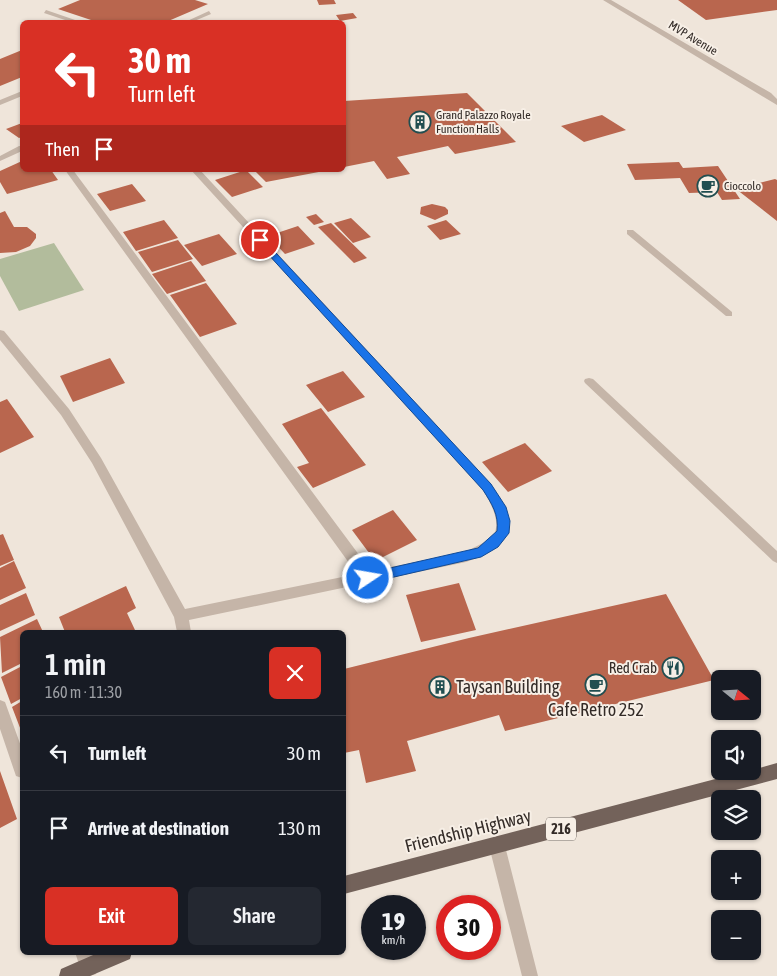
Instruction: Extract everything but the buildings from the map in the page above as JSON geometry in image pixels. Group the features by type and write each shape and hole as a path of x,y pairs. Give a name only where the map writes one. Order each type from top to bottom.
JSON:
{"main road":[{"name":"Friendship Highway","path":"346,884 497,846 777,771"},
{"path":"68,976 87,960 110,955"}],"street":[{"name":"MVP Avenue","path":"606,0 777,103"},
{"path":"46,12 70,20"},
{"path":"193,20 209,14"},
{"path":"0,103 20,94"},
{"name":"MVP Avenue","path":"768,96 777,98"},
{"path":"0,158 20,149"},
{"path":"71,172 368,578"},
{"path":"180,616 368,578 481,552 494,543 503,533 504,521 500,507 487,487 198,172"},
{"path":"0,333 65,412 97,462 180,616 184,630"},
{"path":"0,707 20,764"}],"lane":[{"path":"630,232 729,314"},
{"path":"588,381 777,558"},
{"path":"497,846 530,976"}],"green space":[{"path":"54,243 84,290 19,311 0,276 0,259"}],"place":[{"name":"Grand Palazzo Royale Function Halls","path":"420,122"},
{"name":"Cioccolo","path":"708,186"},
{"name":"Red Crab","path":"673,668"},
{"name":"Cafe Retro 252","path":"596,685"},
{"name":"Taysan Building","path":"440,687"}],"route":[{"path":"260,240 487,487 500,507 504,521 503,533 494,543 481,552 466,557 368,578"}]}
